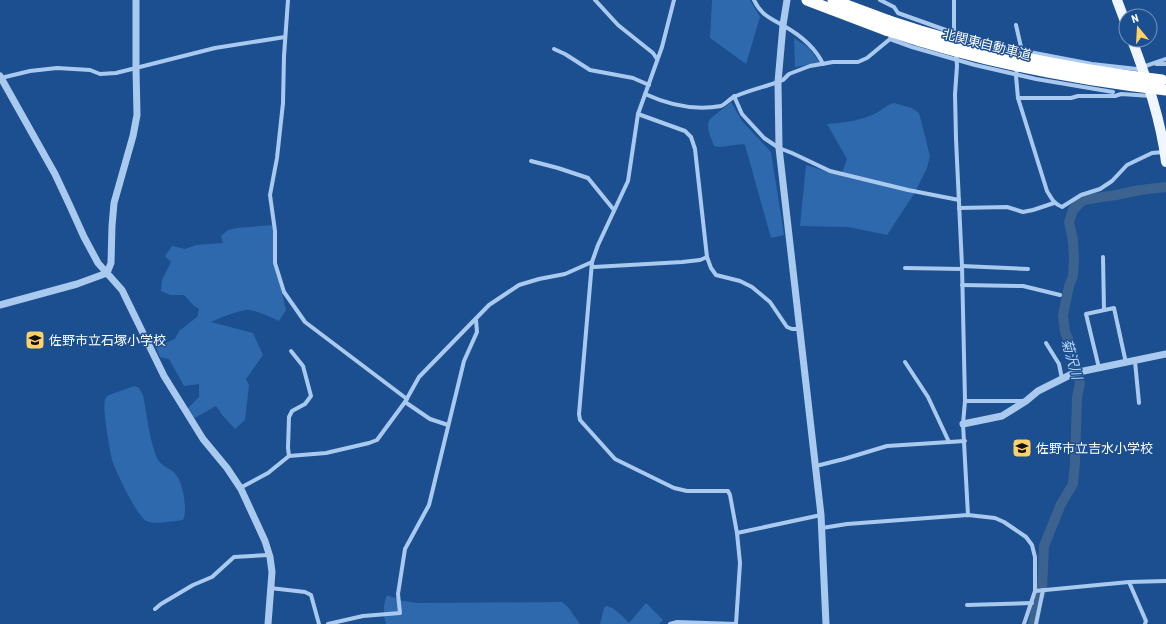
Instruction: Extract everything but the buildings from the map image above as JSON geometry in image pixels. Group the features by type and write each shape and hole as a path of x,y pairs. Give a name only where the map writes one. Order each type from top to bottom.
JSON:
{"highway":[{"name":"北関東自動車道","path":"807,0 889,30 958,42 1024,58 1080,69 1165,84"},
{"name":"北関東自動車道","path":"833,0 889,30"}],"main road":[{"path":"1135,48 1152,96 1165,150"}],"street":[{"path":"0,305 77,284 107,273 111,263 114,203 137,120 136,0"},
{"path":"288,0 285,37 283,103 277,158 270,195 275,231 275,263 284,292 306,322 430,419 448,425"},
{"path":"594,0 618,25 653,53 657,59"},
{"path":"670,624 677,622 736,624 740,563 737,533 730,495 728,491 687,491 674,488 615,459 580,420 579,414 592,264 598,245 628,180 638,114 662,47 674,0"},
{"path":"754,0 764,15 783,25 812,46 823,64"},
{"path":"788,0 783,25 778,82 779,148 821,515 826,624"},
{"path":"880,0 894,7 898,13 954,33 1021,50 1137,69 1166,59"},
{"path":"954,0 954,33 957,60 955,102 962,268 965,401 963,424 968,514"},
{"path":"645,94 663,102 679,106 699,108 722,105 734,96 778,82 783,80 789,74 810,66 833,62 858,62 867,58 889,30 898,13"},
{"path":"1016,25 1021,50 1016,74 1018,98 1047,191 1054,203 1062,207 1081,195 1100,189 1112,181 1127,165 1152,153 1165,150"},
{"path":"889,30 912,47 957,60 1114,94"},
{"path":"268,624 272,572 270,555 240,488 227,468 203,439 164,376 122,290 98,263 84,237 55,174 1,77 30,71 57,68 90,70 100,74 116,73 215,48 285,37"},
{"path":"554,49 566,54 590,70 633,78 648,85"},
{"path":"1076,86 1081,61"},
{"path":"1154,63 1166,64"},
{"path":"1114,66 1111,79 1114,94"},
{"path":"1018,98 1071,98 1078,96 1114,94 1152,96"},
{"path":"734,96 742,114 764,138 779,148 830,170 908,190 959,200"},
{"path":"638,114 685,130 691,137 694,149 707,257 711,268 716,275 740,281 752,287 770,302 787,327 799,329"},
{"path":"531,161 588,178 614,210"},
{"path":"959,208 1007,207 1023,212 1054,203"},
{"path":"592,264 594,267 682,262 700,260 707,257"},
{"path":"1103,257 1104,310"},
{"path":"240,488 268,473 289,456 326,453 377,440 406,400 419,377 489,306 520,285 539,278 565,274 592,264"},
{"path":"905,268 1028,269"},
{"path":"962,284 1023,286 1060,295"},
{"path":"1099,368 1086,314 1114,308 1126,363"},
{"path":"328,624 363,616 400,613 398,594 405,549 429,505 464,361 477,332 476,320"},
{"path":"1046,343 1059,364 1062,379"},
{"path":"289,456 289,417 292,411 305,404 312,396 303,366 291,351"},
{"path":"963,424 1002,416 1026,401 1038,391 1074,373 1166,354"},
{"path":"1135,361 1139,403"},
{"path":"905,362 928,397 949,442"},
{"path":"965,401 1026,401"},
{"path":"816,466 887,446 965,441"},
{"path":"822,528 847,524 968,514 995,518 1004,522 1026,537 1032,545 1035,557 1035,591 1024,624"},
{"path":"737,533 821,515"},
{"path":"155,610 161,604 193,585 212,577 234,557 270,555"},
{"path":"1035,591 1130,582 1166,581"},
{"path":"1130,582 1146,621 1145,624"},
{"path":"270,588 305,592 311,595 319,624"},
{"path":"1036,624 1043,590"},
{"path":"966,605 1032,603"}],"shaded area":[{"path":"712,0 750,0 760,17 746,64 710,38"},
{"path":"794,38 809,48 820,63 795,67"},
{"path":"731,102 742,121 771,152 784,235 771,238 745,145 714,146 709,132 708,125 710,119"},
{"path":"894,103 912,108 919,113 930,156 927,168 914,194 887,235 848,227 800,226 806,165 839,175 842,173 847,159 827,124 861,119 875,114 888,105"},
{"path":"274,225 275,263 286,310 279,321 261,313 246,310 236,312 211,322 253,333 263,355 246,379 249,385 245,420 235,429 216,406 191,420 185,411 199,397 199,384 184,386 169,359 160,357 156,347 175,339 179,331 197,317 199,309 194,306 184,295 170,295 161,291 162,280 171,262 165,256 172,246 185,249 196,245 223,243 221,236 228,230"},
{"path":"134,386 139,388 143,395 150,435 157,458 161,463 175,473 181,485 185,505 183,520 159,523 146,521 132,502 112,460 105,420 105,400 109,395"},
{"path":"387,595 403,601 418,603 562,602 568,607 580,624 386,624 384,609"},
{"path":"646,603 663,620 659,624 600,624 604,608 606,606 616,610 629,623"}],"waterway":[{"name":"菊沢川","path":"1033,624 1042,589 1044,546 1061,504 1073,484 1075,463 1077,398 1080,383 1072,348 1065,332 1063,315 1069,286 1073,276 1073,240 1069,222 1073,210 1083,200 1166,187"}],"place":[{"name":"佐野市立石塚小学校","path":"35,340"},
{"name":"佐野市立吉水小学校","path":"1022,448"}]}
